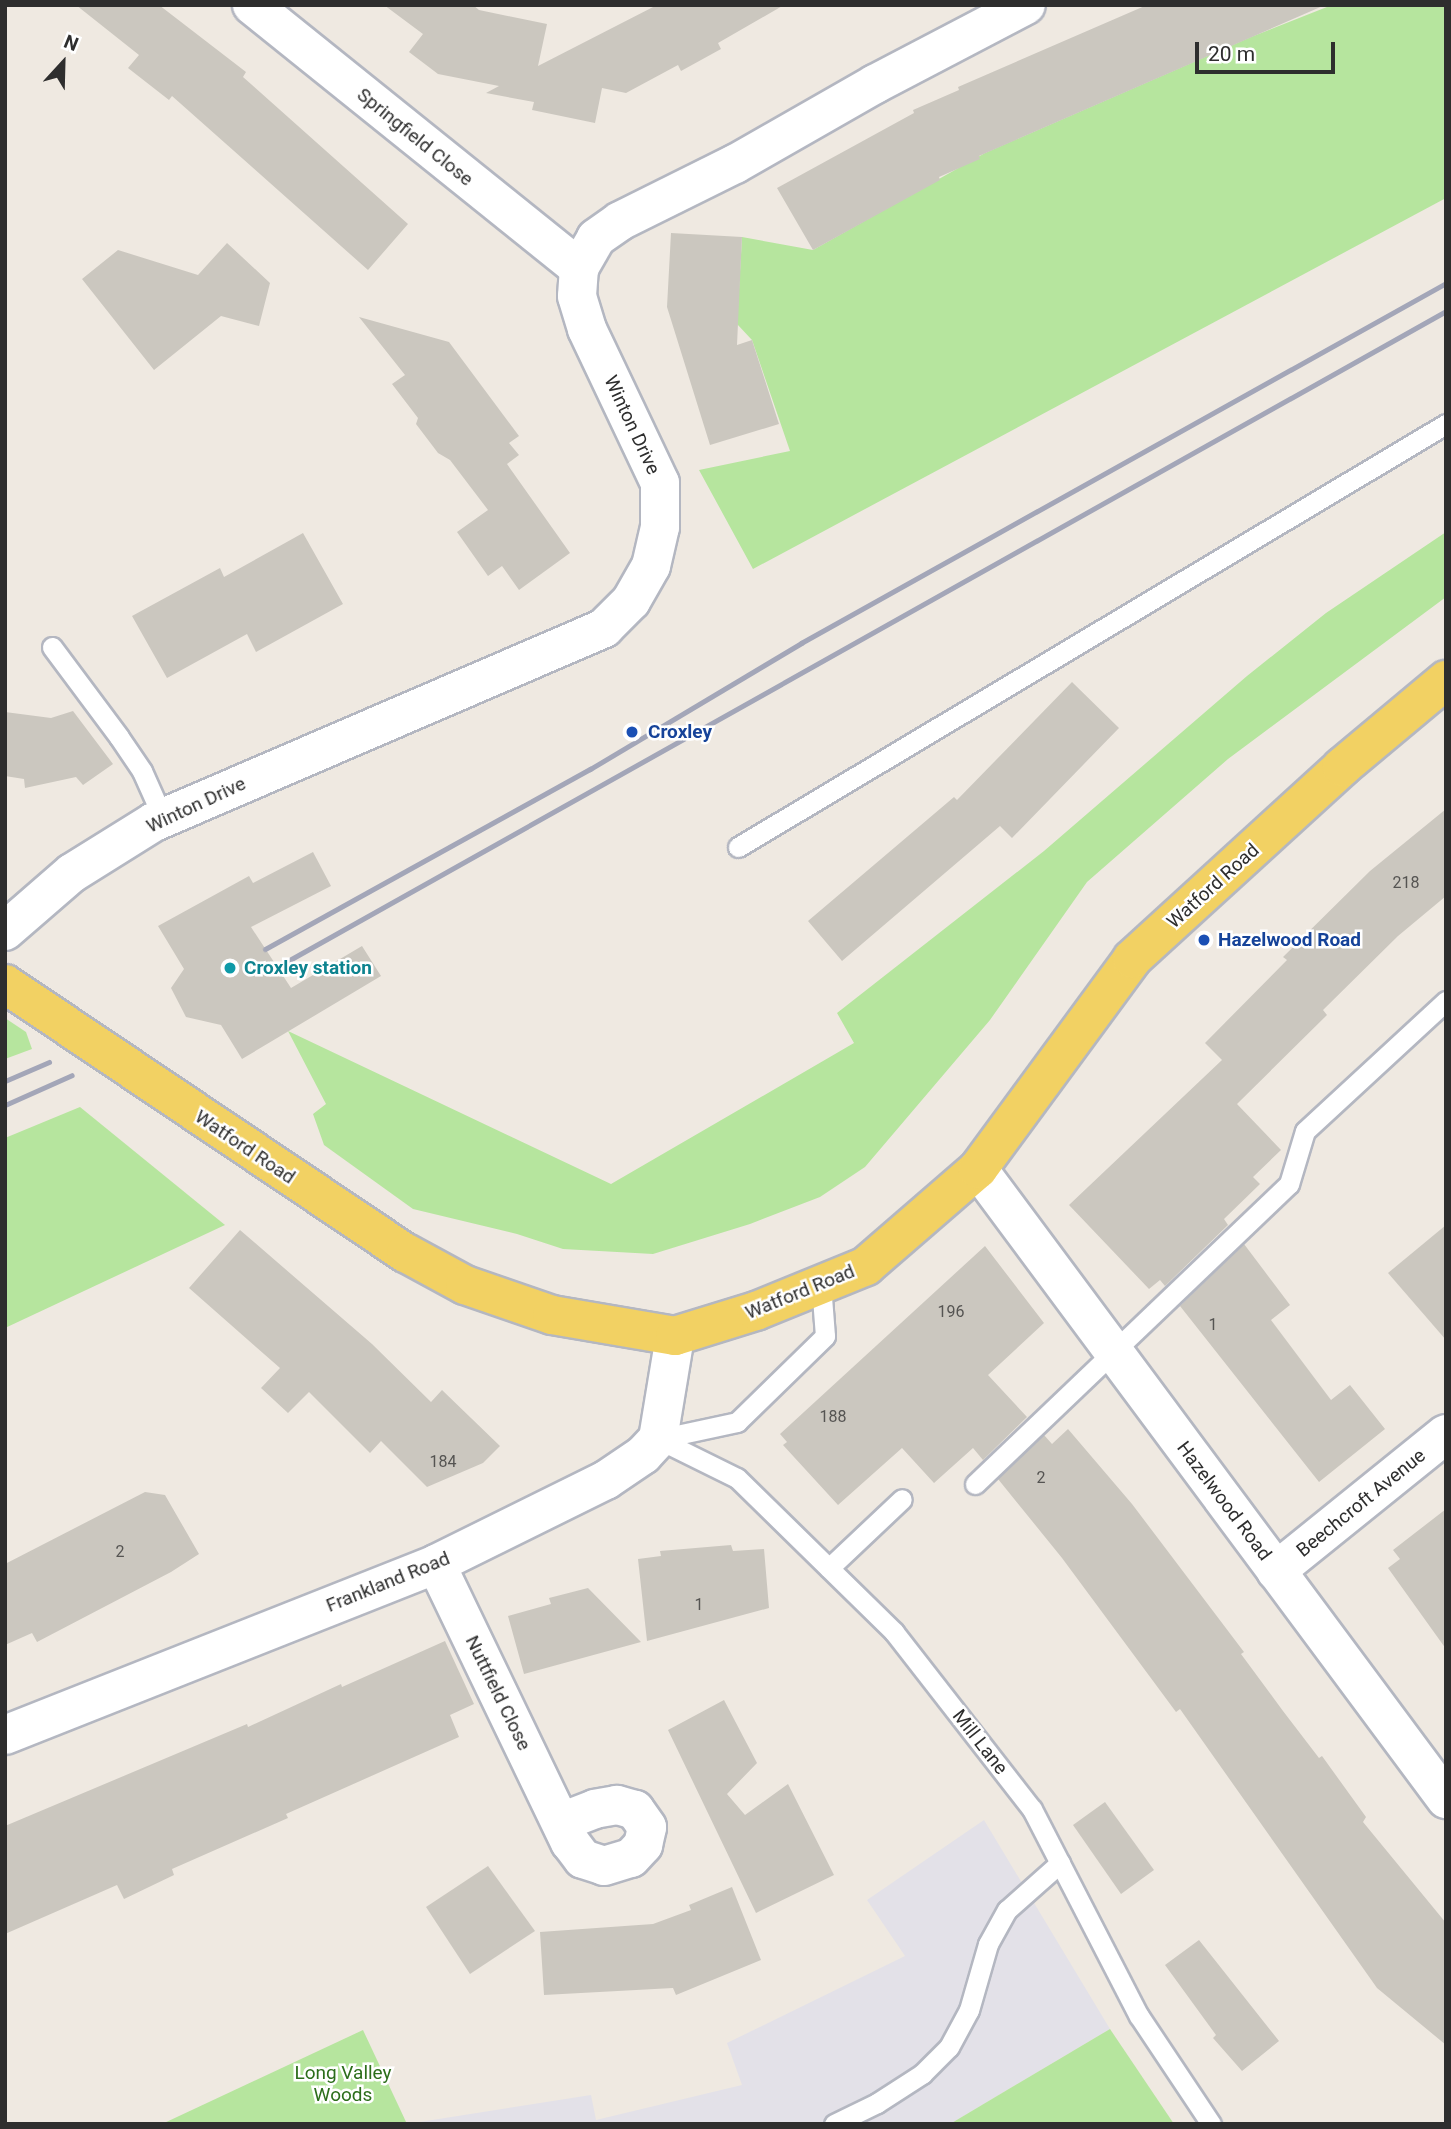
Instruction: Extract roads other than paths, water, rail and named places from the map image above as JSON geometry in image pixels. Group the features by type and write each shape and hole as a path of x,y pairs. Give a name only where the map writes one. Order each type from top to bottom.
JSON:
{"main road":[{"name":"Watford Road","path":"5,984 394,1246 465,1285 552,1315 674,1336 756,1311 866,1266 978,1169 1132,959 1342,767 1446,680"}],"street":[{"name":"Springfield Close","path":"252,5 579,268"},
{"name":"Winton Drive","path":"5,931 72,873 163,818 604,628 631,601 651,566 660,527 660,482 587,329 577,296 579,268 596,238 620,221 735,164 874,84 1025,5"},
{"name":"Hazelwood Road","path":"978,1169 1446,1799"},
{"path":"658,1439 674,1336"},
{"name":"Beechcroft Avenue","path":"1276,1571 1446,1434"},
{"name":"Frankland Road","path":"5,1735 436,1564 606,1480 643,1455 658,1439"},
{"name":"Nuttfield Close","path":"436,1564 561,1822"}],"lane":[{"path":"738,847 1446,424"},
{"path":"52,647 120,737 142,771 163,818"},
{"path":"975,1484 1289,1184 1304,1131 1446,1001"},
{"path":"658,1439 737,1422 825,1336 821,1284"},
{"name":"Mill Lane","path":"658,1439 737,1478 902,1643 1032,1809 1139,2016 1211,2124"},
{"path":"829,1568 902,1499"},
{"path":"834,2124 877,2104 922,2074 949,2047 969,2010 988,1944 1007,1910 1060,1863"}],"railway":[{"path":"265,949 590,769 801,643 1446,283"},
{"path":"277,967 1446,311"},
{"path":"5,1081 49,1062"},
{"path":"5,1105 72,1075"}],"place":[{"name":"Croxley","path":"632,732"},
{"name":"Hazelwood Road","path":"1204,940"},
{"name":"Croxley station","path":"230,968"}],"park label":[{"name":"Long Valley Woods","path":"343,2084"}]}
